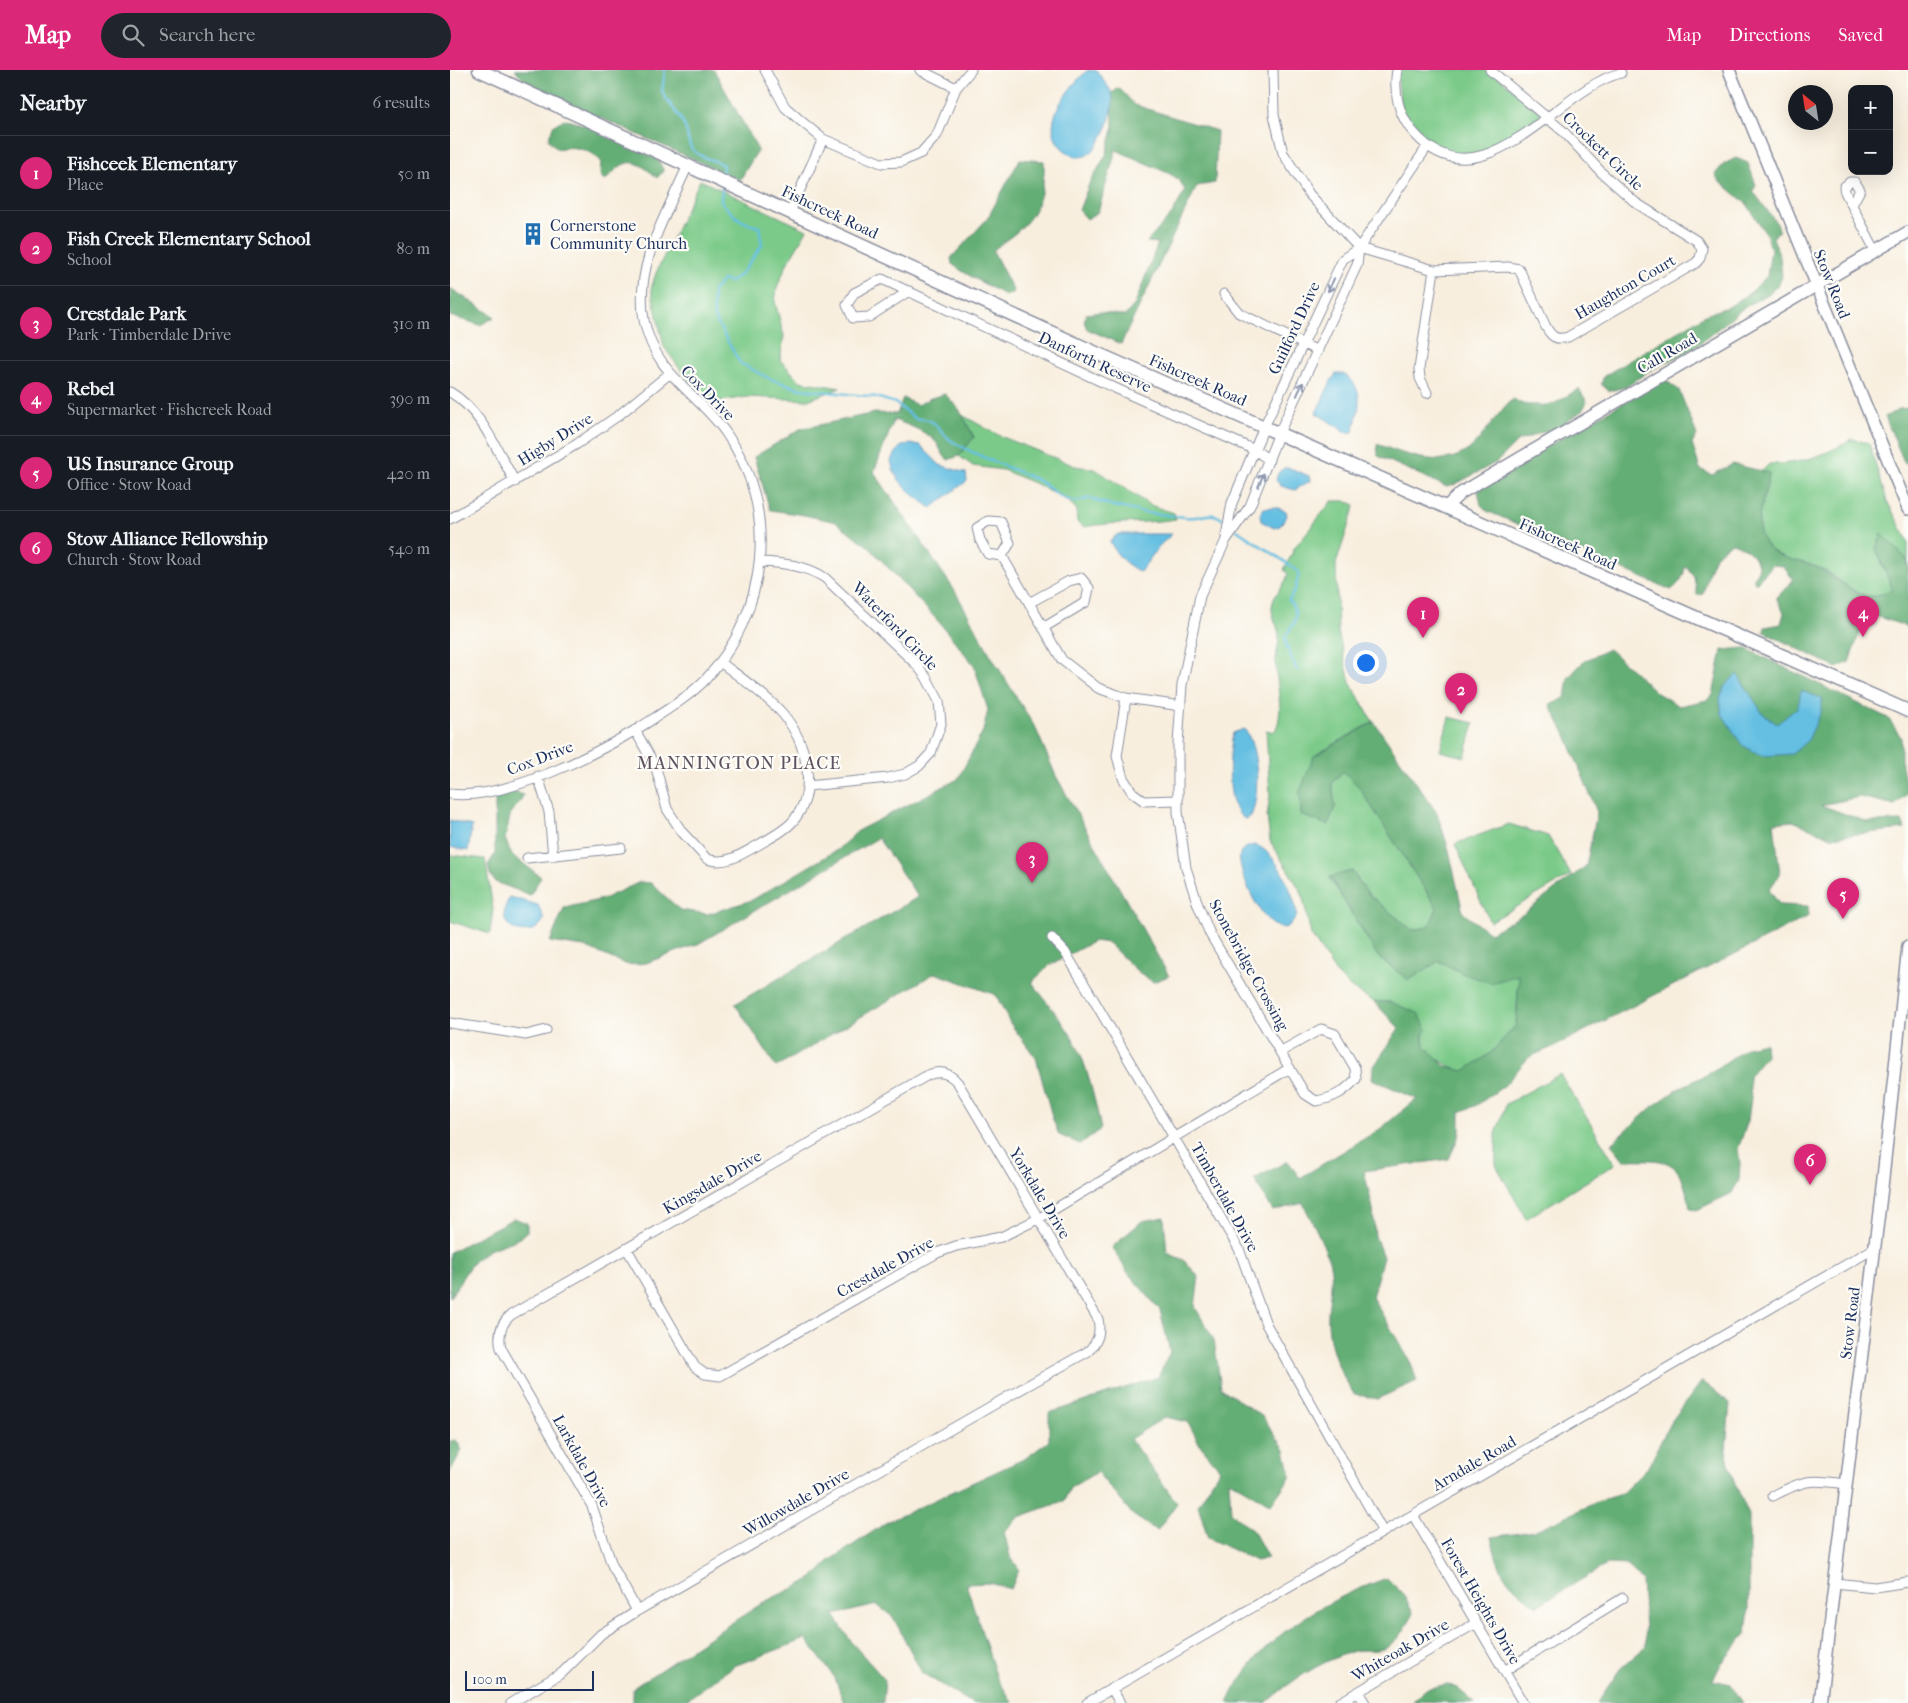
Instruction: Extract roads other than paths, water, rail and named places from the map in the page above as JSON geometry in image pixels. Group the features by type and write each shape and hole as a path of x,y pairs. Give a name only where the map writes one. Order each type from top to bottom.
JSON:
{"main road":[{"name":"Fishcreek Road","path":"479,70 1084,347 1908,711"}],"street":[{"path":"765,70 785,107 824,139 881,163 901,162 921,153 936,136 956,88 971,70"},
{"path":"920,70 956,88"},
{"path":"1273,70 1274,114 1284,152 1309,194 1360,248 1434,270 1419,369 1420,378 1427,393"},
{"path":"1398,70 1396,95 1409,128 1427,147 1451,156 1476,158 1506,146 1599,81 1621,73"},
{"name":"Crockett Circle","path":"1490,70 1547,118 1636,203 1701,245"},
{"name":"Stow Road","path":"1729,70 1815,285 1908,509"},
{"path":"790,212 824,139"},
{"name":"Guilford Drive","path":"1279,433 1356,266 1360,248 1427,147"},
{"name":"Cox Drive","path":"450,794 481,793 538,776 587,756 636,730 690,693 720,662 741,629 749,610 760,562 760,524 756,501 738,452 711,414 669,374 659,358 645,321 642,294 643,275 649,254 688,165"},
{"path":"1852,205 1860,190 1855,182 1850,182 1844,188 1845,192 1875,250"},
{"name":"Call Road","path":"1446,507 1461,493 1514,461 1908,232"},
{"name":"Haughton Court","path":"1434,270 1508,268 1519,270 1551,335 1562,339 1696,263 1702,254 1701,245"},
{"name":"Guilford Drive","path":"1264,427 1343,259 1360,248"},
{"name":"Danforth Reserve","path":"909,291 869,317 853,318 847,304 854,293 882,278 1117,389 1254,450 1269,460"},
{"path":"1224,294 1239,313 1318,351"},
{"name":"Higby Drive","path":"450,519 515,482 597,431 669,374"},
{"path":"450,392 466,404 481,423 515,482"},
{"name":"Stonebridge Crossing","path":"1264,427 1232,503 1228,534 1200,596 1182,685 1178,744 1178,800 1186,868 1210,934 1280,1052 1290,1068 1305,1094 1316,1101 1332,1098 1346,1090 1356,1079 1355,1068 1335,1034 1321,1028 1280,1052"},
{"name":"Stonebridge Crossing","path":"1228,534 1250,506 1279,433"},
{"path":"1002,556 1062,660 1098,688 1126,698 1181,706"},
{"name":"Waterford Circle","path":"760,562 784,564 810,570 825,578 916,664 934,689 941,709 941,724 935,746 925,760 912,770 888,778 808,786"},
{"path":"1029,603 1081,578 1090,588 1086,602 1043,628"},
{"path":"636,730 653,761 663,798 673,820 696,850 707,859 727,861 789,826 802,808 808,786 802,748 787,719 768,699 720,662"},
{"path":"1126,698 1117,756 1123,778 1132,792 1144,801 1178,800"},
{"path":"538,776 549,812 553,856"},
{"path":"527,858 620,848"},
{"name":"Timberdale Drive","path":"1052,938 1074,967 1239,1249 1266,1324 1383,1532"},
{"name":"Stow Road","path":"1820,1703 1875,1248 1908,946"},
{"path":"450,1022 526,1035 546,1030"},
{"name":"Crestdale Drive","path":"627,1249 695,1367 705,1374 720,1376 937,1253 956,1246 1001,1236 1038,1218 1290,1068"},
{"name":"Yorkdale Drive","path":"944,1073 958,1083 1038,1218 1098,1320 1099,1335"},
{"name":"Kingsdale Drive","path":"501,1328 511,1315 928,1075 944,1073"},
{"name":"Arndale Road","path":"1087,1703 1875,1248"},
{"name":"Larkdale Drive","path":"501,1328 499,1336 501,1348 592,1506 612,1565 637,1611"},
{"name":"Willowdale Drive","path":"511,1703 562,1673 602,1634 637,1611 1087,1352 1094,1346 1099,1335"},
{"path":"1773,1496 1804,1481 1817,1480 1846,1484"},
{"name":"Forest Heights Drive","path":"1413,1515 1523,1703"},
{"path":"1834,1583 1875,1587 1908,1582"},
{"path":"1504,1671 1623,1598"},
{"name":"Whiteoak Drive","path":"1339,1703 1476,1623"},
{"path":"1112,1689 1120,1703"},
{"path":"1358,1692 1364,1703"}],"water":[{"path":"1088,70 1097,71 1109,88 1113,101 1112,109 1107,128 1098,145 1087,155 1076,157 1063,148 1055,138 1053,127 1055,115 1061,102 1069,90"},
{"path":"1336,374 1344,374 1356,386 1359,407 1353,432 1347,433 1316,413"},
{"path":"908,444 920,445 940,465 966,473 967,481 931,508 900,482 893,468 891,460 900,447"},
{"path":"1284,468 1290,468 1309,476 1310,481 1295,490 1281,486 1276,480 1278,473"},
{"path":"1275,507 1286,511 1287,516 1280,526 1274,528 1261,521 1260,514 1264,508"},
{"path":"1118,534 1172,534 1160,545 1140,572 1122,560 1113,547 1110,541"},
{"path":"1737,674 1763,714 1777,724 1798,707 1801,691 1821,698 1821,712 1808,740 1792,754 1762,756 1742,745 1722,714 1720,698 1725,686"},
{"path":"1244,729 1253,747 1257,784 1251,816 1245,819 1238,813 1234,803 1230,779 1230,754 1233,733"},
{"path":"450,820 472,826 468,851 450,847"},
{"path":"1256,845 1264,849 1271,856 1288,885 1297,915 1288,926 1278,927 1268,920 1250,892 1240,863 1240,854 1244,848"},
{"path":"510,897 538,905 544,919 538,927 531,931 522,932 508,925 505,918 505,908"}],"waterway":[{"path":"665,70 662,92 683,122 692,150 705,158 723,165 722,177"},
{"path":"722,187 721,201 737,218 759,227 762,245 742,273 731,282 723,280 713,291 714,317 740,363 770,379 801,389 876,397 895,403 916,419 929,420 934,423 955,443 1035,479 1071,501 1089,498 1142,512 1186,517 1211,515 1218,516 1227,522"},
{"path":"1237,530 1285,561 1299,573 1295,590 1289,600 1295,611 1296,618 1285,637 1287,648 1297,670"}],"place":[{"name":"Cornerstone Community Church","path":"533,234"},
{"name":"Rebel","path":"1863,637"},
{"name":"Fishceek Elementary","path":"1423,638"},
{"name":"Fish Creek Elementary School","path":"1461,714"},
{"name":"Crestdale Park","path":"1032,883"},
{"name":"US Insurance Group","path":"1843,919"},
{"name":"Stow Alliance Fellowship","path":"1810,1185"}],"district":[{"name":"MANNINGTON PLACE","path":"739,763"}]}
